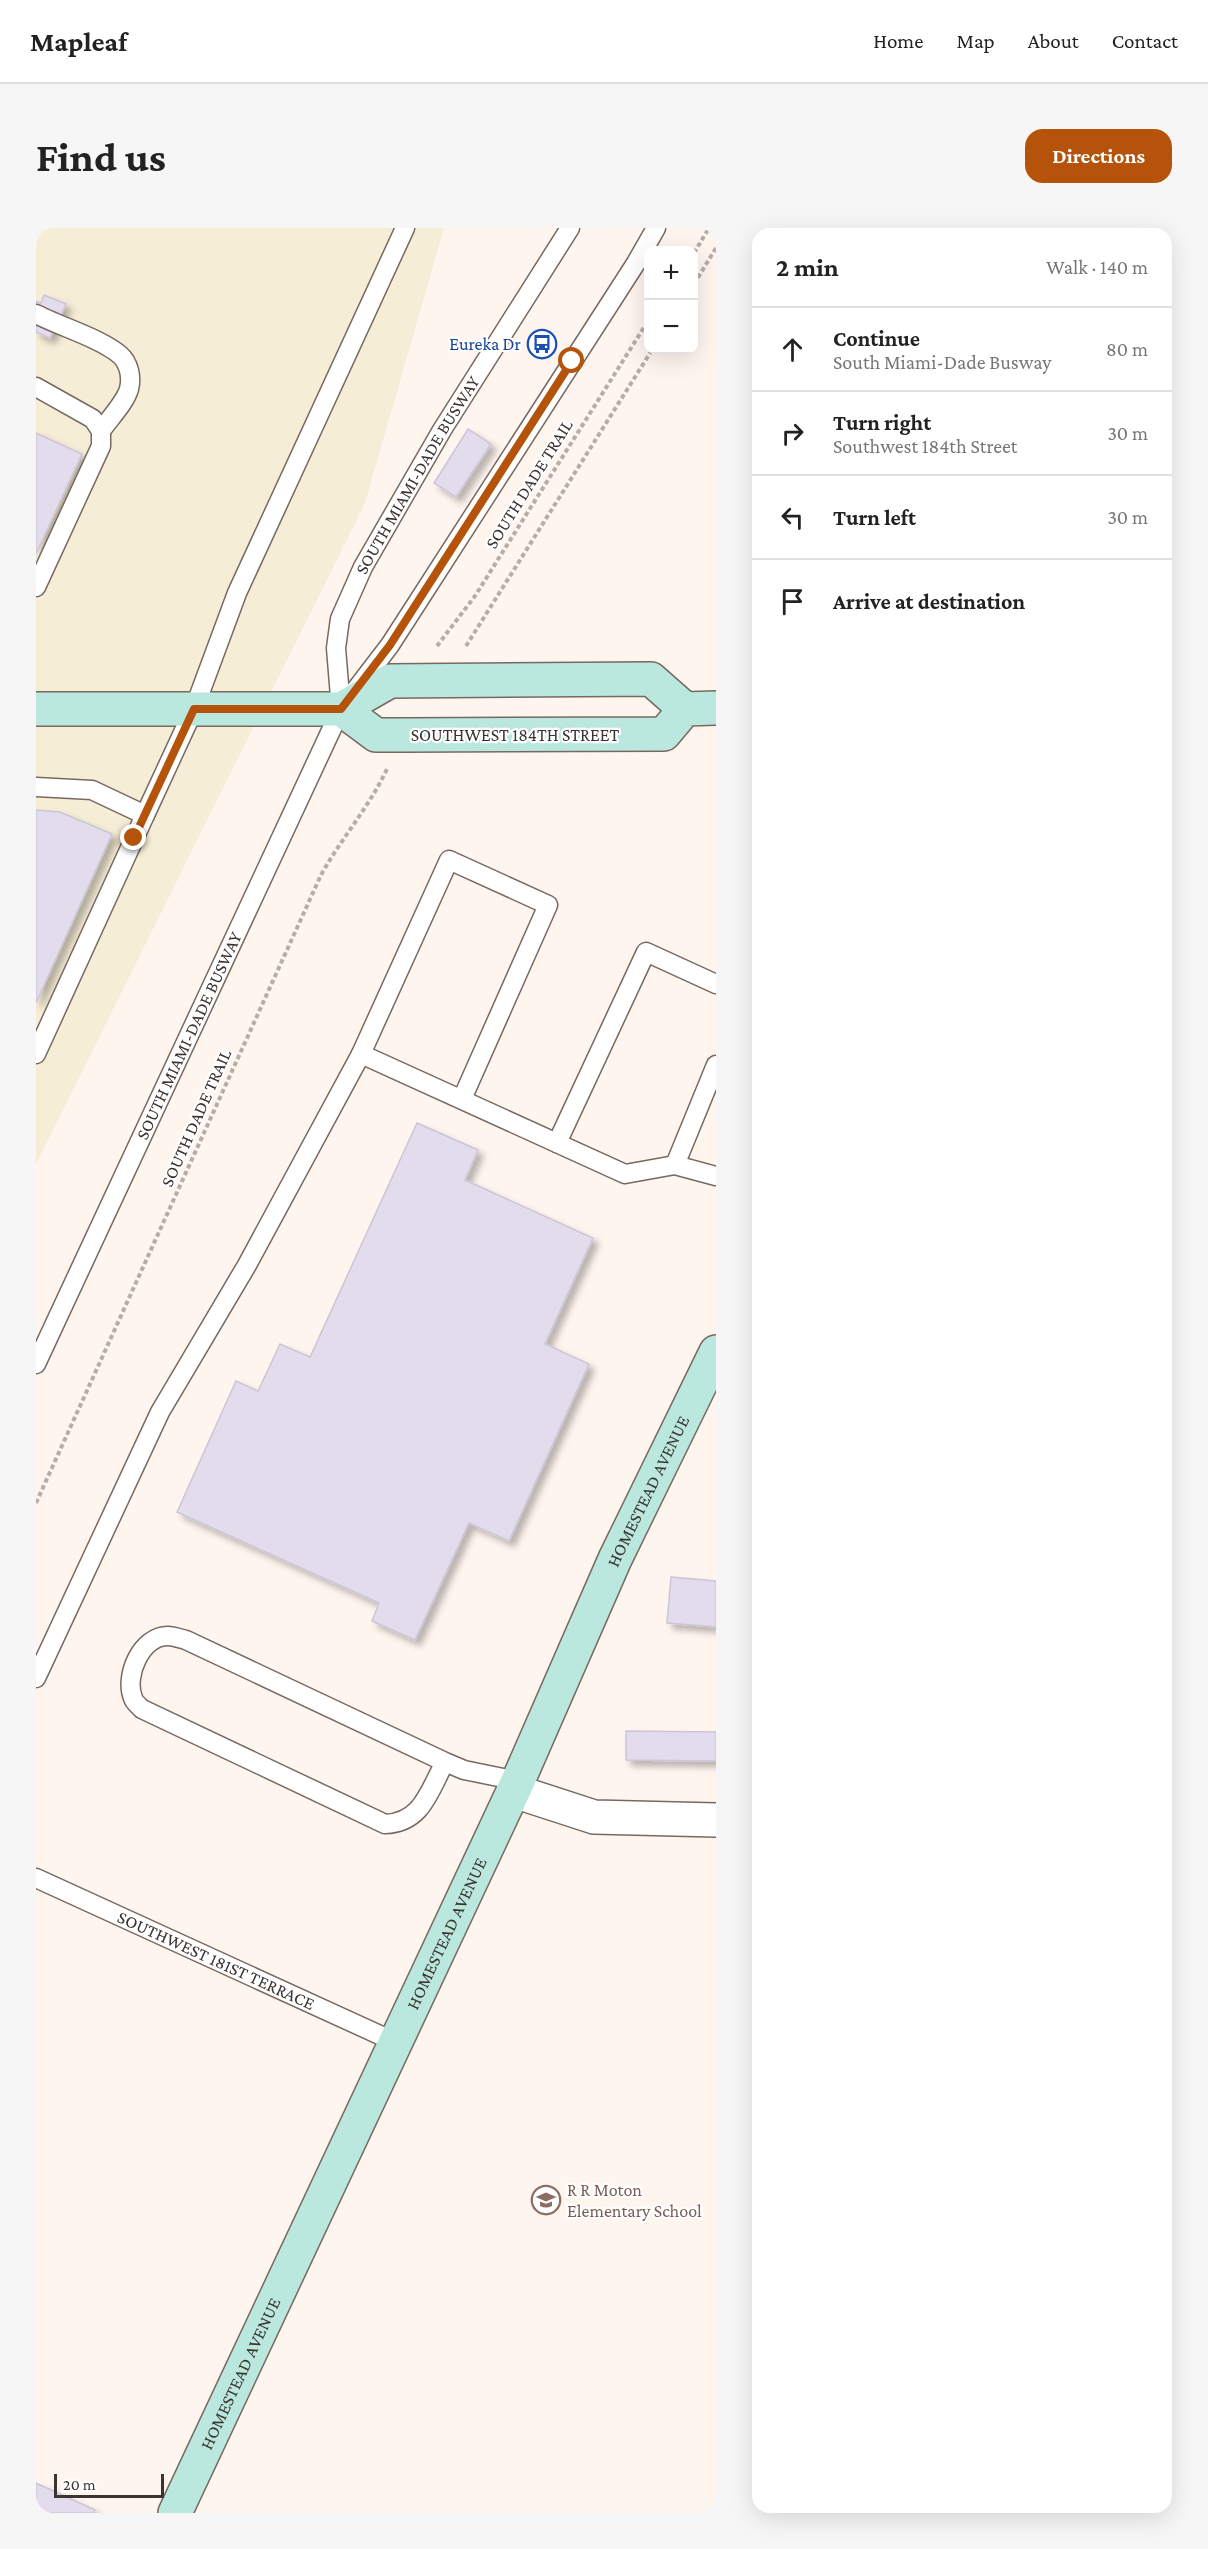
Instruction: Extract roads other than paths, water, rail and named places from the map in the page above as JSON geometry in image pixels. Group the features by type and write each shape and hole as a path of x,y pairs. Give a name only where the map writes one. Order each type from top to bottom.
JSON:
{"street":[{"name":"SOUTHWEST 184TH STREET","path":"36,709 341,709 390,681 651,680 701,709 664,735 376,735 341,709"},
{"name":"HOMESTEAD AVENUE","path":"175,2513 516,1786 615,1560 716,1352"},
{"path":"516,1786 594,1817 716,1820"}],"lane":[{"path":"36,1054 194,709 237,594 405,228"},
{"name":"SOUTH MIAMI-DADE BUSWAY","path":"341,709 336,648 340,619 363,567 442,430 570,228"},
{"name":"SOUTH MIAMI-DADE BUSWAY","path":"36,1364 341,709 390,645 636,263 656,228"},
{"path":"36,314 120,355 126,363 130,372 128,392 100,431"},
{"path":"36,387 93,419 100,431 101,446 36,587"},
{"path":"36,787 92,790 145,814"},
{"path":"36,1678 160,1412 247,1265 361,1054 449,860 548,905 462,1099"},
{"path":"556,1143 646,952 716,984"},
{"path":"361,1054 625,1174 675,1165 716,1176"},
{"path":"675,1165 716,1065"},
{"path":"445,1762 415,1816 401,1824 386,1824 142,1709 133,1699 131,1677 139,1656 149,1643 167,1636 186,1640 445,1762 516,1786"},
{"name":"SOUTHWEST 181ST TERRACE","path":"36,1878 395,2042"}],"place":[{"name":"Eureka Dr","path":"542,344"},
{"name":"R R Moton Elementary School","path":"546,2200"}]}
